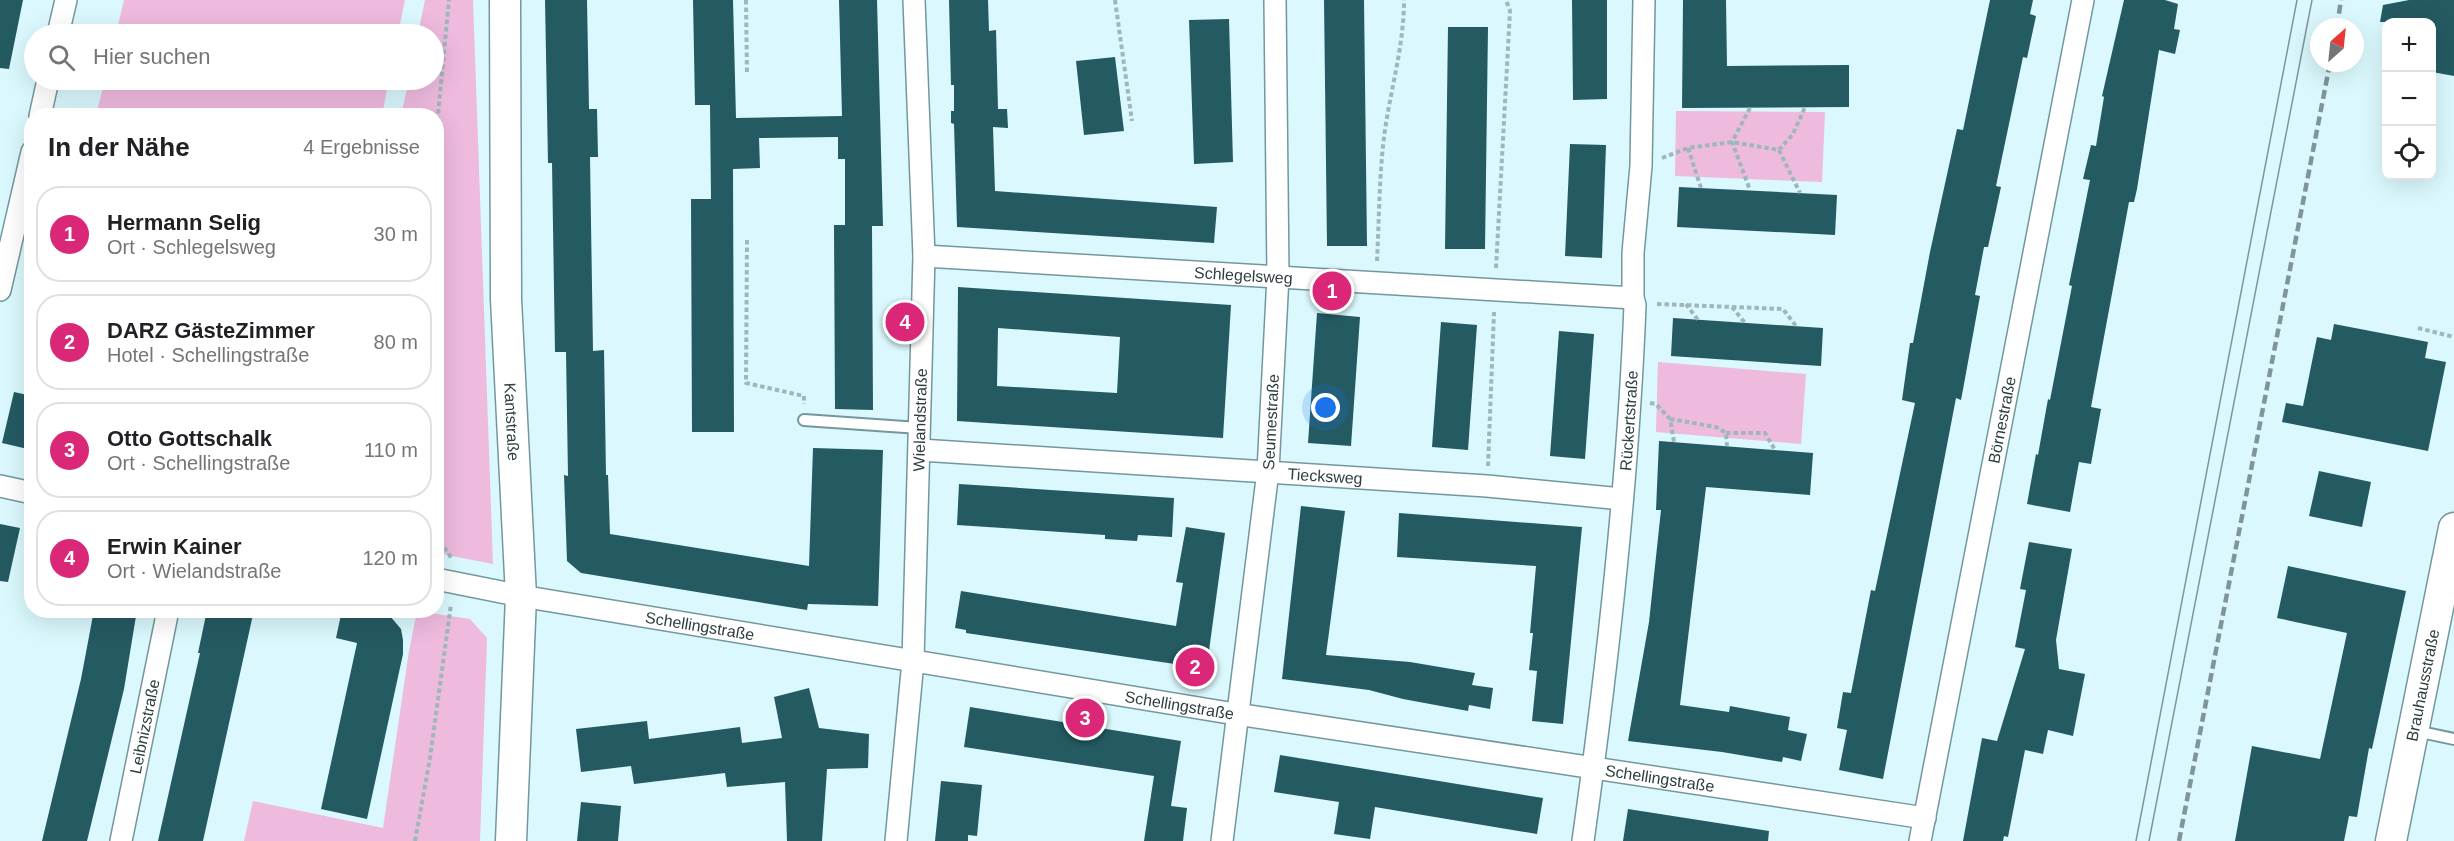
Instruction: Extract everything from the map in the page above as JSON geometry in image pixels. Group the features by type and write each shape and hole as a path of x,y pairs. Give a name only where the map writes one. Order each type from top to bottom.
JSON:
{"street":[{"path":"60,24 66,0"},
{"name":"Kantstraße","path":"505,0 506,299 521,596 511,841"},
{"name":"Wielandstraße","path":"896,841 913,661 920,450 924,256 914,0"},
{"name":"Seumestraße","path":"1222,841 1268,471 1278,276 1275,0"},
{"name":"Rückertstraße","path":"1583,841 1593,767 1631,401 1633,253 1641,166 1644,0"},
{"name":"Börnestraße","path":"1920,841 2082,0"},
{"path":"42,108 46,90"},
{"path":"0,290 24,186"},
{"name":"Schlegelsweg","path":"924,256 1495,289 1634,302"},
{"name":"Tiecksweg","path":"920,450 1487,486 1622,499"},
{"path":"0,486 24,491"},
{"name":"Brauhausstraße","path":"2391,841 2454,528"},
{"name":"Schellingstraße","path":"445,581 521,596 1238,714 1925,818"},
{"name":"Leibnizstraße","path":"121,841 166,618"}],"lane":[{"path":"804,420 919,428"},
{"path":"2412,730 2454,739"}],"path":[{"path":"444,52 449,0"},
{"path":"746,0 747,75"},
{"path":"1115,0 1132,121"},
{"path":"1376,283 1383,147 1400,52 1404,0"},
{"path":"1487,486 1510,11 1506,0"},
{"path":"439,108 440,90"},
{"path":"1779,150 1793,134 1805,107"},
{"path":"1750,108 1732,142 1750,190"},
{"path":"1641,166 1688,148 1732,142 1779,150"},
{"path":"1688,148 1701,188"},
{"path":"1779,150 1800,193"},
{"path":"747,240 746,383 804,396 804,420"},
{"path":"1634,302 1783,309 1796,326"},
{"path":"1685,304 1698,320"},
{"path":"1732,306 1745,323"},
{"path":"2418,328 2454,337"},
{"path":"1631,401 1656,404 1670,419 1674,442"},
{"path":"1670,419 1716,427 1726,433 1765,433 1775,450"},
{"path":"1726,433 1726,446"},
{"path":"444,548 455,565 445,581"},
{"path":"415,841 430,758 442,618"}],"shaded area":[{"path":"124,0 405,0 400,24 118,24"},
{"path":"425,0 473,0 493,564 444,554 444,108 403,108 407,90 444,90 444,24 420,24"},
{"path":"102,90 387,90 383,108 98,108"},
{"path":"1676,111 1825,112 1822,182 1675,176"},
{"path":"1658,362 1806,374 1801,444 1656,432"},
{"path":"444,615 470,619 487,638 480,841 244,841 253,801 383,828 416,618 444,618"}],"building":[{"path":"0,0 23,0 9,69 0,68"},
{"path":"545,0 587,0 589,109 597,109 598,157 590,157 593,351 604,350 606,475 608,475 610,534 809,566 813,448 883,450 878,606 808,604 807,610 581,573 567,561 564,475 568,476 566,352 555,352 552,163 548,163"},
{"path":"693,0 733,0 736,118 842,116 839,0 877,0 883,226 872,226 873,410 835,409 834,225 845,225 845,159 838,159 838,137 759,138 760,168 733,169 734,432 692,432 691,199 711,199 710,105 695,105"},
{"path":"949,0 988,0 989,31 996,30 998,109 1007,109 1008,128 993,127 995,191 1217,207 1214,243 957,227 954,124 951,123 951,111 954,111 954,85 951,85"},
{"path":"1324,0 1364,0 1367,246 1327,246"},
{"path":"1572,0 1607,0 1607,99 1573,100"},
{"path":"1683,0 1726,0 1727,66 1849,65 1849,107 1682,108"},
{"path":"1990,0 2033,0 2030,14 2036,16 2027,58 2023,57 1996,186 2001,187 1988,247 1984,247 1975,295 1980,296 1961,400 1956,398 1883,779 1839,770 1847,730 1837,728 1843,692 1851,693 1871,590 1875,591 1915,403 1902,400 1910,343 1913,343 1957,129 1963,130"},
{"path":"2124,0 2165,0 2178,4 2174,29 2180,30 2175,54 2159,50 2137,189 2134,202 2129,202 2091,407 2101,409 2091,464 2079,462 2070,512 2027,504 2072,286 2069,285 2090,180 2083,179 2091,145 2096,146 2104,97 2102,96"},
{"path":"2409,0 2454,0 2454,76 2436,73 2436,18 2382,18 2380,22 2383,5"},
{"path":"1229,19 1233,162 1194,164 1189,20"},
{"path":"1448,27 1488,27 1485,249 1445,249"},
{"path":"1115,57 1124,131 1084,135 1076,61"},
{"path":"1570,144 1606,145 1602,258 1565,256"},
{"path":"1679,187 1837,195 1835,235 1677,227"},
{"path":"958,287 1231,305 1223,438 957,421","holes":["998,328 1120,337 1117,393 997,386"]},
{"path":"1317,313 1360,317 1351,446 1308,443"},
{"path":"1673,318 1823,328 1821,366 1671,356"},
{"path":"1441,322 1477,325 1468,450 1432,447"},
{"path":"2334,324 2428,342 2425,358 2446,362 2428,451 2282,422 2286,403 2303,406 2317,337 2331,340"},
{"path":"1559,331 1594,334 1585,459 1550,456"},
{"path":"14,392 24,394 24,448 2,443"},
{"path":"1659,441 1813,453 1810,495 1706,487 1680,705 1729,712 1730,706 1790,717 1788,730 1807,734 1801,761 1783,757 1782,762 1722,752 1628,741 1649,622 1661,510 1656,510"},
{"path":"2319,471 2371,482 2362,527 2309,516"},
{"path":"959,484 1174,498 1172,537 1138,535 1137,541 1105,539 1105,535 957,525"},
{"path":"1301,506 1345,511 1326,655 1410,662 1475,673 1472,685 1493,688 1490,709 1469,705 1468,711 1369,690 1282,679"},
{"path":"1399,513 1582,527 1563,724 1532,721 1537,671 1529,670 1536,566 1397,557"},
{"path":"0,524 20,528 8,582 0,581"},
{"path":"1186,527 1225,533 1208,658 1195,667 966,633 966,630 955,628 961,591 1176,626 1183,583 1176,582"},
{"path":"2029,542 2072,549 2056,640 2059,669 2085,674 2073,736 2048,730 2043,754 2025,750 2008,837 2004,836 2003,841 1963,841 1982,738 1997,741 2025,649 2015,647 2026,590 2020,589"},
{"path":"2288,566 2406,591 2372,749 2369,748 2357,817 2349,816 2344,841 2235,841 2252,746 2320,759 2347,633 2277,618"},
{"path":"92,618 136,618 124,689 87,841 42,841 81,679"},
{"path":"205,618 252,618 203,841 158,841 200,653 198,653"},
{"path":"340,618 392,618 401,629 403,640 403,654 367,819 321,809 357,643 336,638"},
{"path":"809,688 819,728 869,734 868,768 827,769 822,841 787,841 785,782 727,787 725,773 634,784 631,766 581,772 576,729 647,721 649,739 740,727 742,743 782,738 774,697"},
{"path":"970,707 1181,741 1171,806 1187,808 1183,841 1144,841 1154,776 964,747"},
{"path":"1280,755 1543,798 1537,834 1375,807 1370,839 1334,834 1339,802 1274,792"},
{"path":"941,781 982,785 977,836 968,835 968,841 935,841"},
{"path":"581,802 621,806 618,841 577,841"},
{"path":"1628,809 1769,831 1768,841 1623,841"}],"tram line":[{"path":"2136,841 2297,0"},
{"path":"2149,841 2312,0"}],"railway":[{"path":"2338,18 2341,0"},
{"path":"2179,841 2328,72"}],"place":[{"name":"Hermann Selig","path":"1332,291"},
{"name":"Erwin Kainer","path":"905,322"},
{"name":"DARZ GästeZimmer","path":"1195,667"},
{"name":"Otto Gottschalk","path":"1085,718"}]}
